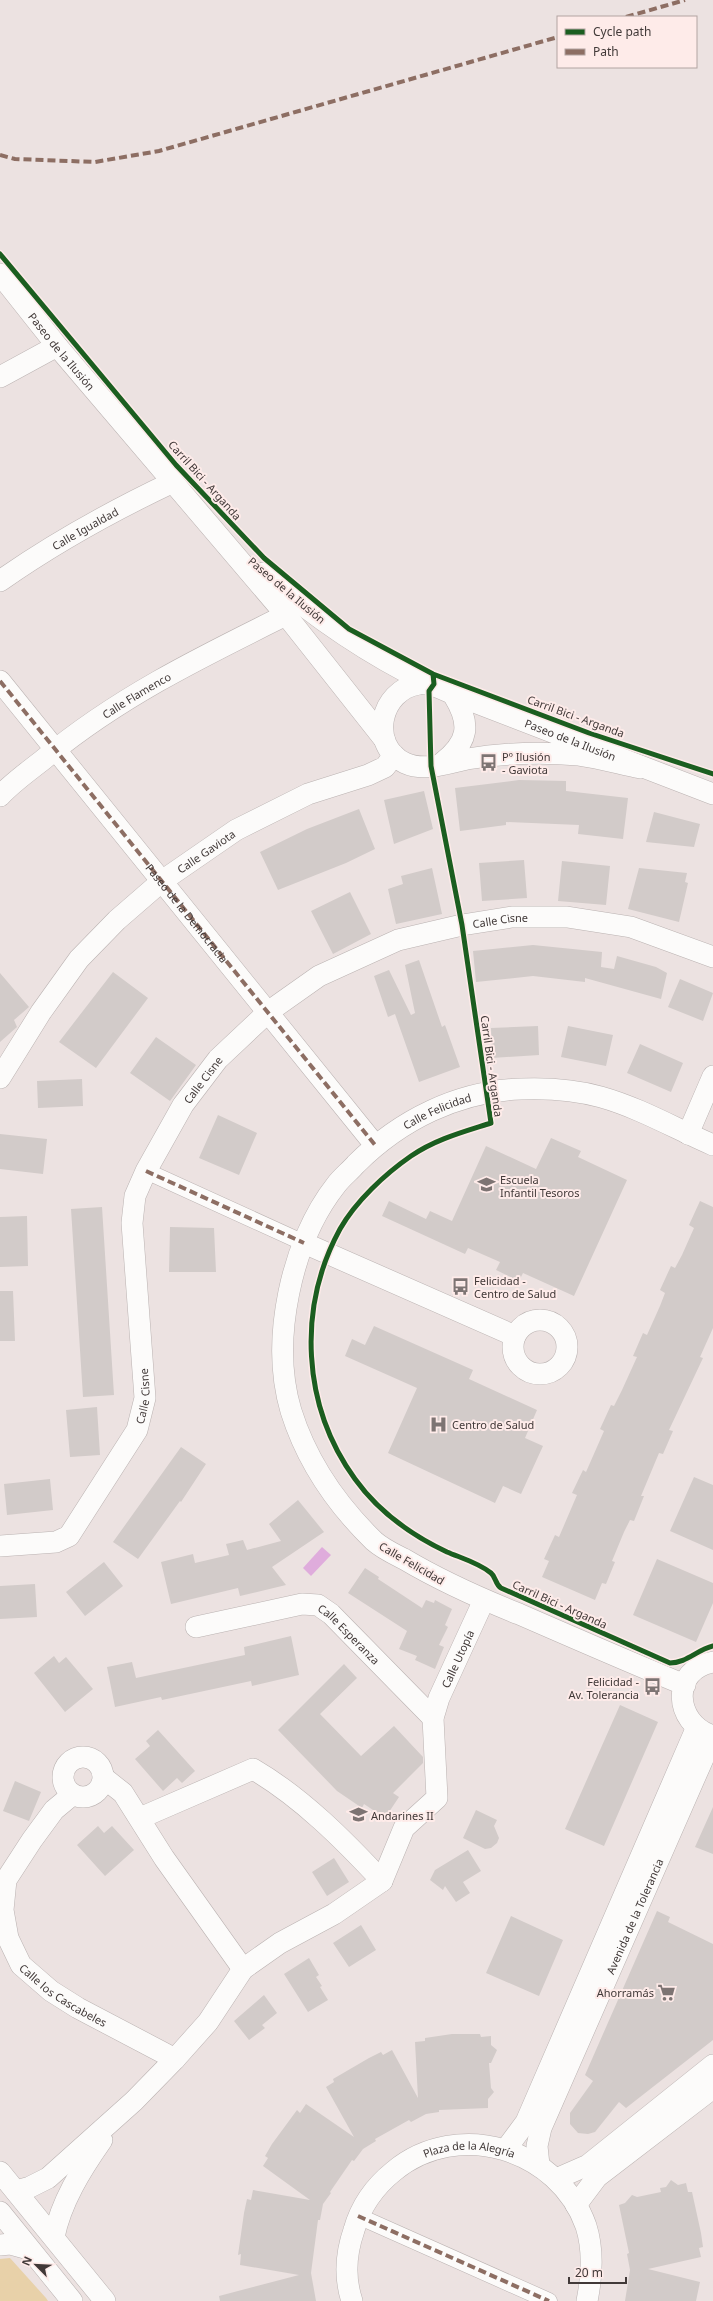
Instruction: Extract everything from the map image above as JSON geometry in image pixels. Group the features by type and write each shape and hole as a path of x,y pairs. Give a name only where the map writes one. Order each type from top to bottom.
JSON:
{"street":[{"name":"Paseo de la Ilusión","path":"0,274 57,346 286,615 389,747 404,763 420,767 485,756 555,754 581,756 641,768"},
{"path":"0,377 57,346"},
{"name":"Paseo de la Ilusión","path":"173,482 257,568 278,586 327,625 395,667"},
{"name":"Calle Igualdad","path":"0,581 23,565 96,522 173,482"},
{"name":"Paseo de la Ilusión","path":"286,615 310,624 351,649 395,667 428,683 434,684 454,696 469,700 641,768 713,794"},
{"name":"Calle Flamenco","path":"0,796 55,749 100,716 156,682 286,615"},
{"name":"Paseo de la Democracia","path":"0,681 376,1145"},
{"path":"389,747 382,728 383,716 390,700 397,693 408,686 428,683"},
{"name":"Paseo de la Ilusión","path":"442,763 453,755 461,744 466,728 464,712 454,696"},
{"name":"Calle Gaviota","path":"0,1078 41,1012 79,959 117,920 162,882 236,830 308,794 368,775 385,767 389,747"},
{"name":"Calle Cisne","path":"0,1546 56,1542 69,1536 137,1430 145,1398 132,1223 135,1196 146,1171 182,1105 218,1059 268,1012 318,976 398,940 462,925 512,917 568,917 631,927 713,957"},
{"path":"688,1134 713,1076"},
{"name":"Calle Felicidad","path":"685,1685 457,1588 378,1544 348,1515 320,1478 304,1447 290,1408 283,1358 284,1318 291,1282 304,1243 319,1212 336,1184 376,1145 427,1111 456,1100 518,1088 554,1089 601,1096 633,1108 713,1146"},
{"path":"146,1171 304,1243 515,1336"},
{"name":"Calle Utopía","path":"433,1718 439,1698 484,1600"},
{"name":"Calle Esperanza","path":"196,1627 302,1604 318,1605 331,1614 433,1718"},
{"path":"704,1732 686,1716 682,1700 685,1685 693,1672 706,1663 713,1662"},
{"path":"54,2237 57,2220 80,2172 103,2137 134,2101 175,2059 208,2022 243,1969 280,1943 334,1914 382,1881 404,1828 437,1798 433,1718"},
{"name":"Avenida de la Tolerancia","path":"506,2149 526,2122 704,1732"},
{"name":"Avenida de la Tolerancia","path":"538,2165 537,2146 541,2128 704,1732"},
{"path":"104,1778 101,1788 90,1797 78,1797 72,1795 64,1784 64,1772 66,1766 75,1759 82,1757 94,1760 100,1765 104,1778 123,1794 140,1818 164,1858 243,1969"},
{"path":"140,1818 253,1769 278,1784 358,1855 382,1881"},
{"name":"Calle los Cascabeles","path":"72,1795 54,1810 6,1880 3,1910 8,1938 21,1965 51,1991 78,2008 175,2059"},
{"path":"556,2179 588,2165 713,2065"},
{"path":"576,2205 597,2178 713,2088"},
{"path":"16,2191 30,2187 48,2178 134,2101"},
{"name":"Plaza de la Alegría","path":"352,2301 346,2270 348,2249 358,2216 366,2200 382,2181 403,2163 427,2151 451,2145 470,2144 506,2149 538,2165 556,2179 576,2205 586,2226 591,2249 592,2276 587,2301"},
{"path":"0,2172 105,2301"},
{"path":"0,2212 72,2301"},
{"path":"358,2216 548,2301"},
{"path":"0,2245 10,2244 28,2248"}],"shaded area":[{"path":"322,1547 331,1555 311,1576 303,1568"},
{"path":"10,2258 48,2301 0,2301 0,2259"}],"building":[{"path":"519,780 566,781 566,791 628,798 623,839 578,834 579,825 506,822 506,825 460,831 455,788"},
{"path":"424,791 433,829 394,844 384,800"},
{"path":"359,809 375,849 346,863 278,890 260,852 307,829"},
{"path":"654,812 700,824 694,847 646,842"},
{"path":"524,860 527,898 482,901 479,863"},
{"path":"562,861 610,866 606,905 558,901"},
{"path":"432,868 442,914 396,924 388,889 403,884 401,876"},
{"path":"639,868 687,873 685,882 688,883 679,922 628,909"},
{"path":"350,892 371,934 333,954 311,911"},
{"path":"533,945 602,952 601,967 614,969 617,956 656,967 667,973 661,999 585,978 585,982 533,976 476,982 473,951"},
{"path":"419,960 442,1027 445,1025 460,1067 419,1082 395,1014 388,1017 374,976 389,970 411,1015 415,1013 405,965"},
{"path":"113,972 148,998 96,1068 59,1042"},
{"path":"0,973 29,1007 14,1020 17,1027 0,1042"},
{"path":"680,979 713,993 703,1021 668,1007"},
{"path":"538,1026 539,1055 492,1058 491,1028"},
{"path":"568,1026 613,1035 606,1066 561,1057"},
{"path":"156,1037 196,1065 170,1101 130,1073"},
{"path":"640,1044 683,1063 671,1092 627,1073"},
{"path":"82,1079 83,1106 38,1108 37,1081"},
{"path":"218,1115 257,1133 239,1175 199,1158"},
{"path":"0,1134 47,1139 43,1174 0,1169"},
{"path":"551,1138 581,1151 578,1157 627,1180 574,1296 523,1273 519,1281 496,1270 500,1262 468,1248 465,1254 382,1216 389,1201 426,1219 430,1211 452,1221 486,1146 536,1169"},
{"path":"700,1201 713,1207 713,1328 700,1357 703,1358 669,1430 673,1431 663,1454 659,1453 641,1496 644,1496 634,1521 630,1520 624,1532 612,1561 615,1562 606,1584 602,1583 595,1600 542,1577 549,1561 544,1559 555,1535 559,1537 577,1495 572,1493 583,1470 586,1472 604,1431 600,1429 611,1405 614,1406 637,1357 633,1356 643,1333 647,1335 660,1306 665,1293 660,1290 671,1266 675,1268 694,1228 689,1225"},
{"path":"102,1207 114,1395 83,1397 71,1209"},
{"path":"27,1216 28,1266 0,1267 0,1217"},
{"path":"170,1227 214,1228 216,1272 169,1272"},
{"path":"0,1291 13,1291 15,1341 0,1341"},
{"name":"Centro de Salud","path":"374,1326 473,1370 469,1379 537,1410 525,1438 543,1446 521,1494 503,1486 495,1503 388,1453 417,1388 345,1356 352,1339 365,1345"},
{"path":"97,1407 100,1455 70,1457 66,1410"},
{"path":"181,1447 206,1464 181,1502 180,1501 138,1559 113,1542"},
{"path":"694,1477 713,1485 713,1550 670,1531"},
{"path":"50,1479 53,1510 7,1515 4,1484"},
{"path":"298,1500 324,1532 272,1567 286,1585 240,1596 238,1588 171,1604 161,1562 193,1554 195,1563 229,1555 226,1544 243,1540 247,1550 281,1541 269,1524"},
{"path":"657,1559 713,1583 713,1603 696,1642 633,1615"},
{"path":"104,1562 123,1586 85,1616 66,1592"},
{"path":"365,1568 379,1577 378,1579 422,1608 426,1600 434,1603 435,1600 452,1609 445,1625 448,1627 439,1645 444,1647 435,1669 415,1660 417,1656 399,1649 407,1631 348,1593"},
{"path":"35,1584 37,1617 0,1619 0,1586"},
{"path":"291,1636 299,1675 252,1686 251,1681 162,1700 161,1697 115,1707 107,1667 132,1662 136,1678 245,1655 244,1647"},
{"path":"54,1656 59,1663 66,1657 93,1689 65,1712 34,1673"},
{"path":"344,1664 357,1678 320,1714 361,1756 394,1726 423,1757 423,1763 393,1793 399,1797 385,1818 364,1804 362,1808 337,1791 278,1730"},
{"path":"620,1705 658,1722 604,1846 565,1829"},
{"path":"158,1730 195,1771 182,1783 177,1778 163,1791 135,1759 150,1746 146,1741"},
{"path":"15,1781 41,1792 29,1821 3,1811"},
{"path":"713,1807 713,1854 695,1847"},
{"path":"476,1810 497,1820 494,1826 499,1838 497,1843 491,1848 485,1849 463,1838"},
{"path":"98,1826 104,1833 112,1826 134,1850 105,1876 77,1845"},
{"path":"468,1850 481,1871 463,1882 470,1893 456,1902 445,1886 443,1890 430,1880 435,1870"},
{"path":"334,1858 349,1882 327,1896 312,1872"},
{"name":"Ahorramás","path":"657,1911 670,1917 668,1922 713,1944 713,2040 626,2108 619,2102 595,2132 588,2134 578,2133 570,2124 570,2113 593,2081 585,2075"},
{"path":"511,1916 563,1940 539,1996 486,1973"},
{"path":"361,1925 376,1950 349,1967 333,1943"},
{"path":"309,1958 319,1975 316,1977 328,2000 308,2012 284,1974"},
{"path":"264,1995 277,2013 262,2025 265,2028 249,2040 234,2021"},
{"path":"452,2034 480,2034 481,2037 491,2036 491,2045 497,2050 491,2063 489,2063 491,2088 494,2092 488,2099 488,2108 439,2110 439,2112 426,2114 411,2122 409,2120 375,2139 376,2141 363,2149 354,2161 352,2160 323,2204 320,2220 318,2220 311,2273 316,2301 220,2301 219,2296 299,2275 240,2265 241,2254 238,2255 247,2199 251,2200 253,2190 310,2200 263,2166 268,2158 265,2156 272,2144 297,2110 300,2113 306,2104 354,2137 326,2087 334,2082 333,2079 381,2052 383,2055 392,2050 418,2098 415,2042 425,2041 425,2038"},
{"path":"671,2180 678,2185 686,2183 688,2192 692,2192 703,2247 699,2248 701,2257 648,2269 700,2282 696,2301 625,2301 630,2270 627,2254 629,2253 619,2205 625,2203 632,2195 637,2197 661,2192 660,2188 666,2187"}],"marked path":[{"path":"629,16 685,0"},
{"path":"0,155 15,159 95,162 159,151 557,37"},
{"path":"0,681 375,1145"},
{"path":"146,1171 304,1243"},
{"path":"358,2216 549,2301"}],"cycle path":[{"name":"Carril Bici - Arganda","path":"0,254 176,465 264,558 349,629 433,674 589,733 713,774"},
{"name":"Carril Bici - Arganda","path":"433,674 434,684 429,691 431,766 462,925 491,1123 440,1140 411,1156 391,1171 363,1198 354,1208 340,1229 326,1259 317,1291 312,1324 312,1356 316,1389 324,1420 337,1451 355,1479 374,1502 396,1521 421,1538 447,1552 486,1569 493,1575 501,1588 670,1663 681,1661 713,1646"}],"place":[{"name":"Pº Ilusión - Gaviota","path":"489,762"},
{"name":"Escuela Infantil Tesoros","path":"487,1185"},
{"name":"Felicidad - Centro de Salud","path":"461,1286"},
{"name":"Centro de Salud","path":"439,1424"},
{"name":"Felicidad - Av. Tolerancia","path":"652,1687"},
{"name":"Andarines II","path":"358,1815"},
{"name":"Ahorramás","path":"667,1992"}]}
